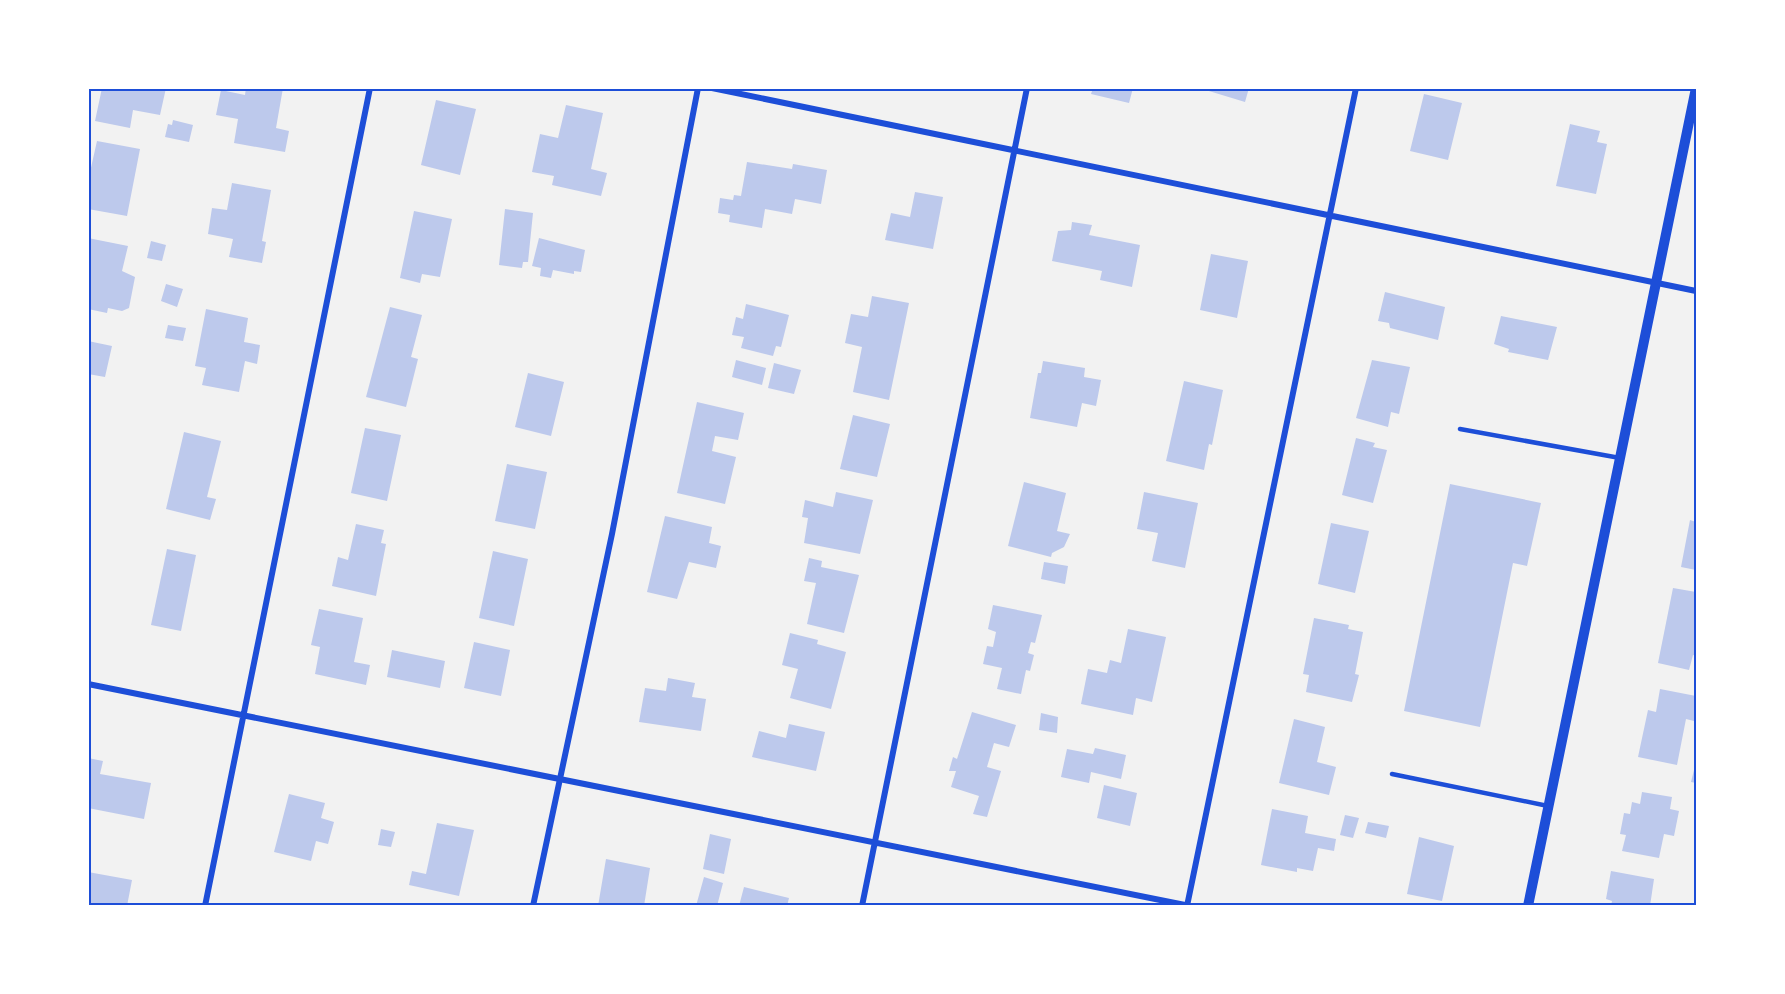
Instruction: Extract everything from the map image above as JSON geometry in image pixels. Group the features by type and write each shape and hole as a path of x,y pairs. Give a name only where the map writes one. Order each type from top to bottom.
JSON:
{"street":[{"path":"205,906 370,88"},
{"path":"533,906 614,522 698,88"},
{"path":"712,88 1696,291"},
{"path":"862,906 1028,88"},
{"path":"88,684 1188,905 1356,88"},
{"path":"1528,906 1696,88"}],"lane":[{"path":"1461,429 1620,458"},
{"path":"1392,774 1548,807"}],"building":[{"path":"102,88 166,88 160,115 133,110 130,128 95,121"},
{"path":"246,88 283,88 276,128 289,131 285,152 234,143 238,119 216,115 221,90 245,95"},
{"path":"1093,88 1133,88 1129,103 1091,94"},
{"path":"1199,88 1249,88 1245,102"},
{"path":"1424,94 1462,103 1448,160 1410,151"},
{"path":"436,100 476,109 460,175 421,165"},
{"path":"566,105 603,113 591,169 607,173 601,196 552,185 554,176 532,172 540,134 558,138"},
{"path":"173,120 193,125 189,142 165,137 168,124 172,125"},
{"path":"1570,124 1600,131 1597,142 1607,144 1596,194 1556,186"},
{"path":"97,141 140,149 127,216 88,209 88,181"},
{"path":"747,162 792,169 793,164 827,170 821,204 795,199 792,214 765,209 762,228 729,222 730,215 718,213 720,198 733,200 734,195 741,196"},
{"path":"232,183 271,190 262,241 266,242 262,263 229,257 233,239 208,234 212,208 227,210"},
{"path":"915,192 943,197 933,249 885,240 891,213 910,217"},
{"path":"505,209 533,213 528,262 523,262 522,268 499,265"},
{"path":"414,211 452,219 440,277 422,274 420,283 400,278"},
{"path":"1072,222 1092,225 1089,235 1140,245 1132,287 1100,280 1102,271 1052,261 1058,231 1071,230"},
{"path":"88,238 128,246 122,271 135,277 129,308 122,311 108,308 107,313 88,309"},
{"path":"539,238 585,250 581,272 574,271 574,274 553,270 551,278 540,276 541,268 532,266"},
{"path":"151,241 166,245 162,261 147,258"},
{"path":"1211,254 1248,261 1237,318 1200,310"},
{"path":"166,284 183,289 177,307 161,301"},
{"path":"1385,292 1445,307 1438,340 1390,328 1389,323 1378,321"},
{"path":"872,296 909,303 889,400 853,392 862,347 845,343 851,314 868,317"},
{"path":"746,304 789,315 781,347 776,346 773,356 741,348 744,337 732,335 736,317 743,319"},
{"path":"390,307 422,315 411,357 418,359 406,407 366,397"},
{"path":"206,309 248,318 244,342 260,345 257,364 245,361 239,392 202,385 206,368 195,366"},
{"path":"1501,316 1557,327 1548,360 1508,352 1509,349 1494,344"},
{"path":"168,325 186,328 183,341 165,338"},
{"path":"88,341 112,346 105,377 88,374"},
{"path":"736,360 766,368 762,385 732,377"},
{"path":"1372,360 1410,367 1399,414 1391,412 1388,427 1356,418"},
{"path":"1043,361 1085,368 1084,377 1101,380 1096,406 1082,403 1077,427 1030,418 1038,373 1041,373"},
{"path":"774,363 801,370 794,394 768,388"},
{"path":"528,373 564,382 551,436 515,427"},
{"path":"1184,381 1223,390 1212,445 1209,444 1204,470 1166,461"},
{"path":"697,402 744,413 738,440 715,436 712,451 736,457 725,504 677,493"},
{"path":"853,415 890,424 877,477 840,469"},
{"path":"365,428 401,435 387,501 351,493"},
{"path":"184,432 221,441 207,497 216,499 210,520 166,509"},
{"path":"1356,438 1375,443 1373,447 1387,450 1373,503 1342,495"},
{"path":"507,464 547,472 535,529 495,521"},
{"path":"1024,482 1066,493 1057,531 1070,534 1064,547 1052,553 1051,557 1008,546"},
{"path":"1450,484 1541,503 1527,566 1513,563 1480,727 1404,711"},
{"path":"836,492 873,500 860,554 804,543 808,518 802,517 805,500 833,507"},
{"path":"1144,492 1198,503 1185,568 1152,561 1158,533 1137,529"},
{"path":"665,516 712,527 709,543 721,546 716,568 689,562 677,599 647,592"},
{"path":"1690,520 1696,522 1696,570 1681,567"},
{"path":"1331,523 1369,531 1355,593 1318,584"},
{"path":"356,524 384,530 381,543 386,544 376,596 332,586 338,557 348,560"},
{"path":"167,549 196,555 181,631 151,625"},
{"path":"493,551 528,559 514,626 479,618"},
{"path":"809,558 822,561 821,567 859,575 844,633 807,624 816,583 804,581"},
{"path":"1044,562 1068,566 1065,584 1041,579"},
{"path":"1673,588 1696,592 1696,656 1693,655 1689,670 1658,663"},
{"path":"993,605 1042,615 1035,643 1031,642 1028,653 1034,655 1030,671 1026,670 1021,694 997,689 1002,668 983,664 987,646 993,647 996,632 988,629"},
{"path":"319,609 363,618 354,662 370,665 366,685 315,674 320,647 311,645"},
{"path":"1314,618 1349,625 1348,629 1363,632 1355,674 1359,675 1352,702 1306,692 1309,675 1303,674"},
{"path":"1128,629 1166,637 1152,702 1136,698 1133,715 1081,704 1088,669 1107,673 1110,660 1121,663"},
{"path":"790,633 818,640 817,644 846,652 831,709 790,698 798,669 782,665"},
{"path":"474,642 510,650 501,696 464,688"},
{"path":"392,650 445,661 440,688 387,677"},
{"path":"668,678 695,683 692,697 706,699 701,731 639,722 645,688 666,691"},
{"path":"1660,689 1696,696 1694,721 1686,719 1677,765 1638,757 1648,710 1656,712"},
{"path":"972,712 1016,725 1009,747 994,743 987,767 1001,771 987,817 973,814 979,796 951,787 956,771 949,771 953,757 957,759"},
{"path":"1041,713 1058,717 1057,733 1039,730"},
{"path":"1294,719 1325,727 1317,762 1336,767 1329,795 1279,783"},
{"path":"789,724 825,732 816,771 752,757 759,731 786,738"},
{"path":"1095,748 1126,755 1121,779 1091,772 1089,783 1061,777 1067,749 1093,754"},
{"path":"88,758 103,761 100,774 151,783 144,819 88,808"},
{"path":"1696,762 1696,783 1691,782"},
{"path":"1104,785 1137,793 1130,826 1097,818"},
{"path":"1642,792 1672,797 1670,809 1679,811 1674,836 1664,834 1659,858 1622,851 1626,835 1620,834 1624,813 1630,814 1632,802 1640,804"},
{"path":"289,794 325,803 321,818 334,822 328,844 316,841 311,861 274,852"},
{"path":"1272,809 1308,816 1305,833 1336,839 1334,851 1318,848 1313,871 1297,868 1297,872 1261,865"},
{"path":"1345,815 1359,818 1353,838 1340,835"},
{"path":"1368,822 1389,826 1386,838 1365,833"},
{"path":"437,823 474,830 459,896 409,885 412,871 426,874"},
{"path":"381,829 395,832 391,847 378,845"},
{"path":"710,834 731,839 724,874 703,869"},
{"path":"1419,837 1454,846 1442,901 1407,894"},
{"path":"606,859 650,868 644,906 598,906"},
{"path":"1611,871 1654,879 1650,906 1611,906 1612,901 1606,899"},
{"path":"88,872 132,880 127,906 88,906"},
{"path":"704,877 723,883 717,906 696,906"},
{"path":"744,887 789,898 787,906 739,906"}]}
